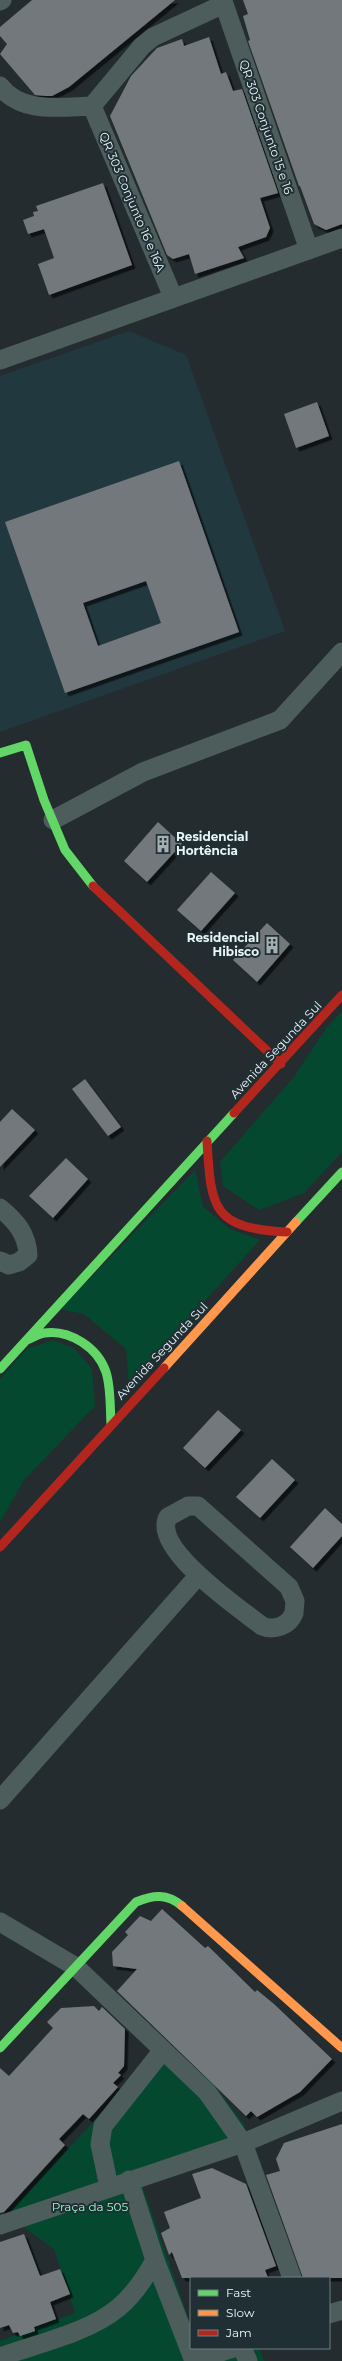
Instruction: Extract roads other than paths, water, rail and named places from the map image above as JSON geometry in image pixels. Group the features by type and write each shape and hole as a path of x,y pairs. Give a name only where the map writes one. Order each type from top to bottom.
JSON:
{"main road":[{"path":"0,753 26,745 44,800 65,850 100,894 281,1064"},
{"name":"Avenida Segunda Sul","path":"0,1368 207,1141 281,1064 342,996"},
{"path":"207,1141 212,1197 220,1214 237,1226 258,1232 287,1232"},
{"name":"Avenida Segunda Sul","path":"0,1547 342,1172"},
{"path":"27,1340 47,1333 73,1337 94,1349 104,1366 108,1386 111,1424"},
{"path":"0,2048 136,1902 148,1896 169,1896 342,2048"}],"street":[{"path":"0,86 6,94 23,104 56,108 92,106 148,42 164,31 224,2"},
{"name":"QR 303 Conjunto 15 e 16","path":"224,2 309,250"},
{"name":"QR 303 Conjunto 16 e 16A","path":"92,106 173,297"},
{"path":"0,360 173,297 342,238"},
{"path":"53,820 143,772 280,720 342,652"},
{"path":"0,1208 14,1220 27,1240 28,1255 19,1262 9,1266 0,1261"},
{"path":"188,1506 198,1506 289,1586 295,1601 294,1613 282,1626 268,1629 262,1626 198,1576 167,1537 164,1527 168,1517 188,1506"},
{"path":"0,1800 198,1576"},
{"path":"0,1922 76,1967 207,2092 243,2143 292,2277"},
{"path":"109,2187 100,2144 103,2126 163,2050"},
{"path":"0,2225 129,2180 243,2143 342,2101"},
{"path":"129,2180 155,2260 194,2361 230,2349"},
{"path":"0,2357 78,2330 101,2319 118,2308 131,2295 144,2279 155,2260"},
{"path":"330,2314 342,2310"},
{"path":"242,2349 248,2361"}],"place":[{"name":"Residencial Hortência","path":"163,844"},
{"name":"Residencial Hibisco","path":"272,945"}],"park label":[{"name":"Praça da 505","path":"90,2207"}]}
